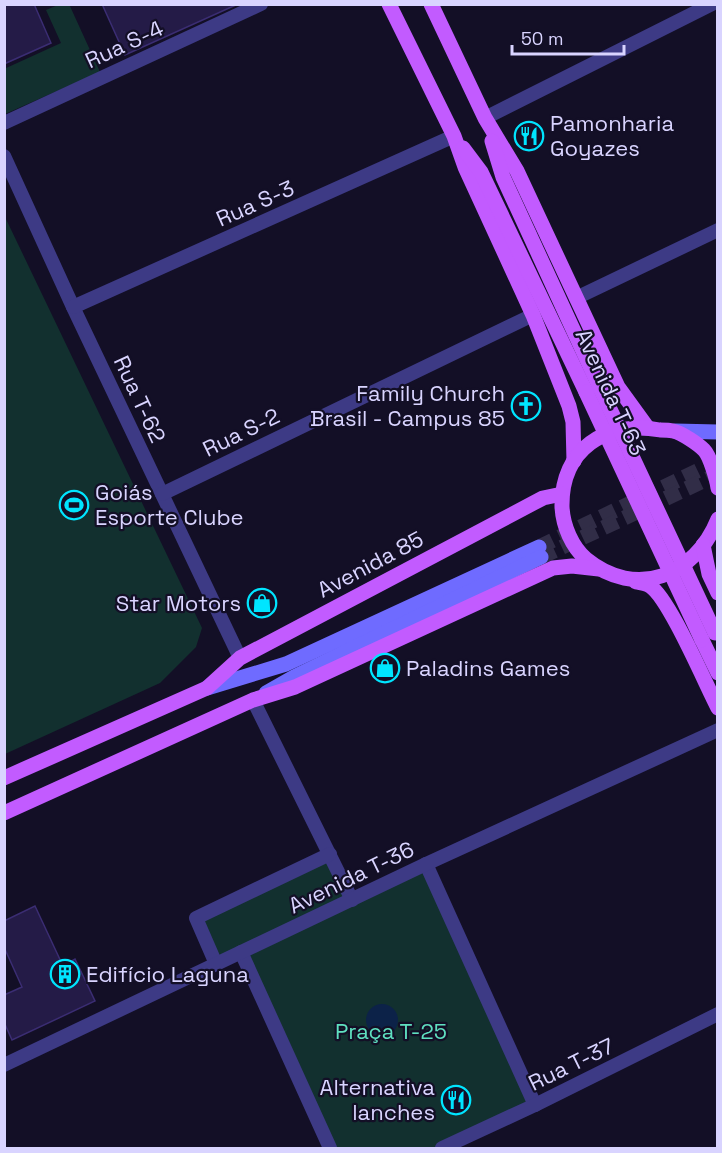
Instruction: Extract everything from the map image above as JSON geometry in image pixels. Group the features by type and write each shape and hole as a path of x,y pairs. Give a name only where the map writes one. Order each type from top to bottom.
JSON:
{"main road":[{"name":"Avenida T-63","path":"389,4 454,136 465,168 533,315 569,406 573,422 574,460"},
{"name":"Avenida T-63","path":"432,4 485,118 517,171 618,387 647,427"},
{"name":"Avenida T-63","path":"485,118 503,177 593,390"},
{"name":"Avenida T-63","path":"454,136 481,172 593,390 712,638 717,673"},
{"path":"717,432 675,431 635,426 611,431 591,443 574,460 566,477 562,494 562,516 570,537 582,555 599,569 614,576 649,585 657,593 674,619 717,708"},
{"path":"675,431 705,451 717,481 717,488"},
{"name":"Avenida 85","path":"207,688 240,658 543,498 562,494"},
{"path":"631,580 666,575 687,563 713,530 717,519"},
{"path":"703,544 709,574 717,593"},
{"name":"Avenida 85","path":"4,778 207,688 286,664 540,552 253,700 4,813"},
{"name":"Avenida 85","path":"253,700 295,687 554,568 572,566 599,569"}],"street":[{"name":"Rua S-4","path":"4,123 261,4"},
{"path":"485,118 712,4"},
{"name":"Rua S-3","path":"73,308 454,136"},
{"name":"Rua T-62","path":"4,156 73,308 240,658"},
{"path":"576,298 717,230"},
{"name":"Rua S-2","path":"162,494 533,315"},
{"path":"253,700 352,900"},
{"name":"Avenida T-36","path":"4,1065 426,864 717,730"},
{"path":"216,964 196,918 330,854"},
{"path":"426,864 535,1105"},
{"path":"241,952 330,1149"},
{"name":"Rua T-37","path":"442,1149 472,1142 535,1105 717,1014"}],"green space":[{"path":"69,4 100,72 5,114 4,69 61,43 46,10 58,5"},
{"name":"Goiás Esporte Clube","path":"5,217 202,628 196,647 160,683 5,754"},
{"path":"327,862 344,898 219,956 203,920"},
{"name":"Praça T-25","path":"425,867 532,1103 437,1148 333,1148 248,955"}],"water":[{"path":"382,1004 394,1008 398,1020 394,1032 382,1036 370,1032 366,1020 370,1008"}],"building":[{"path":"4,4 34,4 51,43 4,64"},
{"path":"102,4 238,4 125,55"},
{"name":"Edifício Laguna","path":"35,906 63,966 75,959 95,1001 12,1040 4,1022 4,995 22,987 4,947 4,921"}],"tunnel":[{"path":"539,547 718,461"},
{"path":"541,557 718,474"}],"place":[{"name":"Pamonharia Goyazes","path":"529,136"},
{"name":"Family Church Brasil - Campus 85","path":"526,406"},
{"name":"Goiás Esporte Clube","path":"74,505"},
{"name":"Star Motors","path":"262,603"},
{"name":"Paladins Games","path":"385,668"},
{"name":"Edifício Laguna","path":"65,974"},
{"name":"Alternativa lanches","path":"456,1100"}]}
